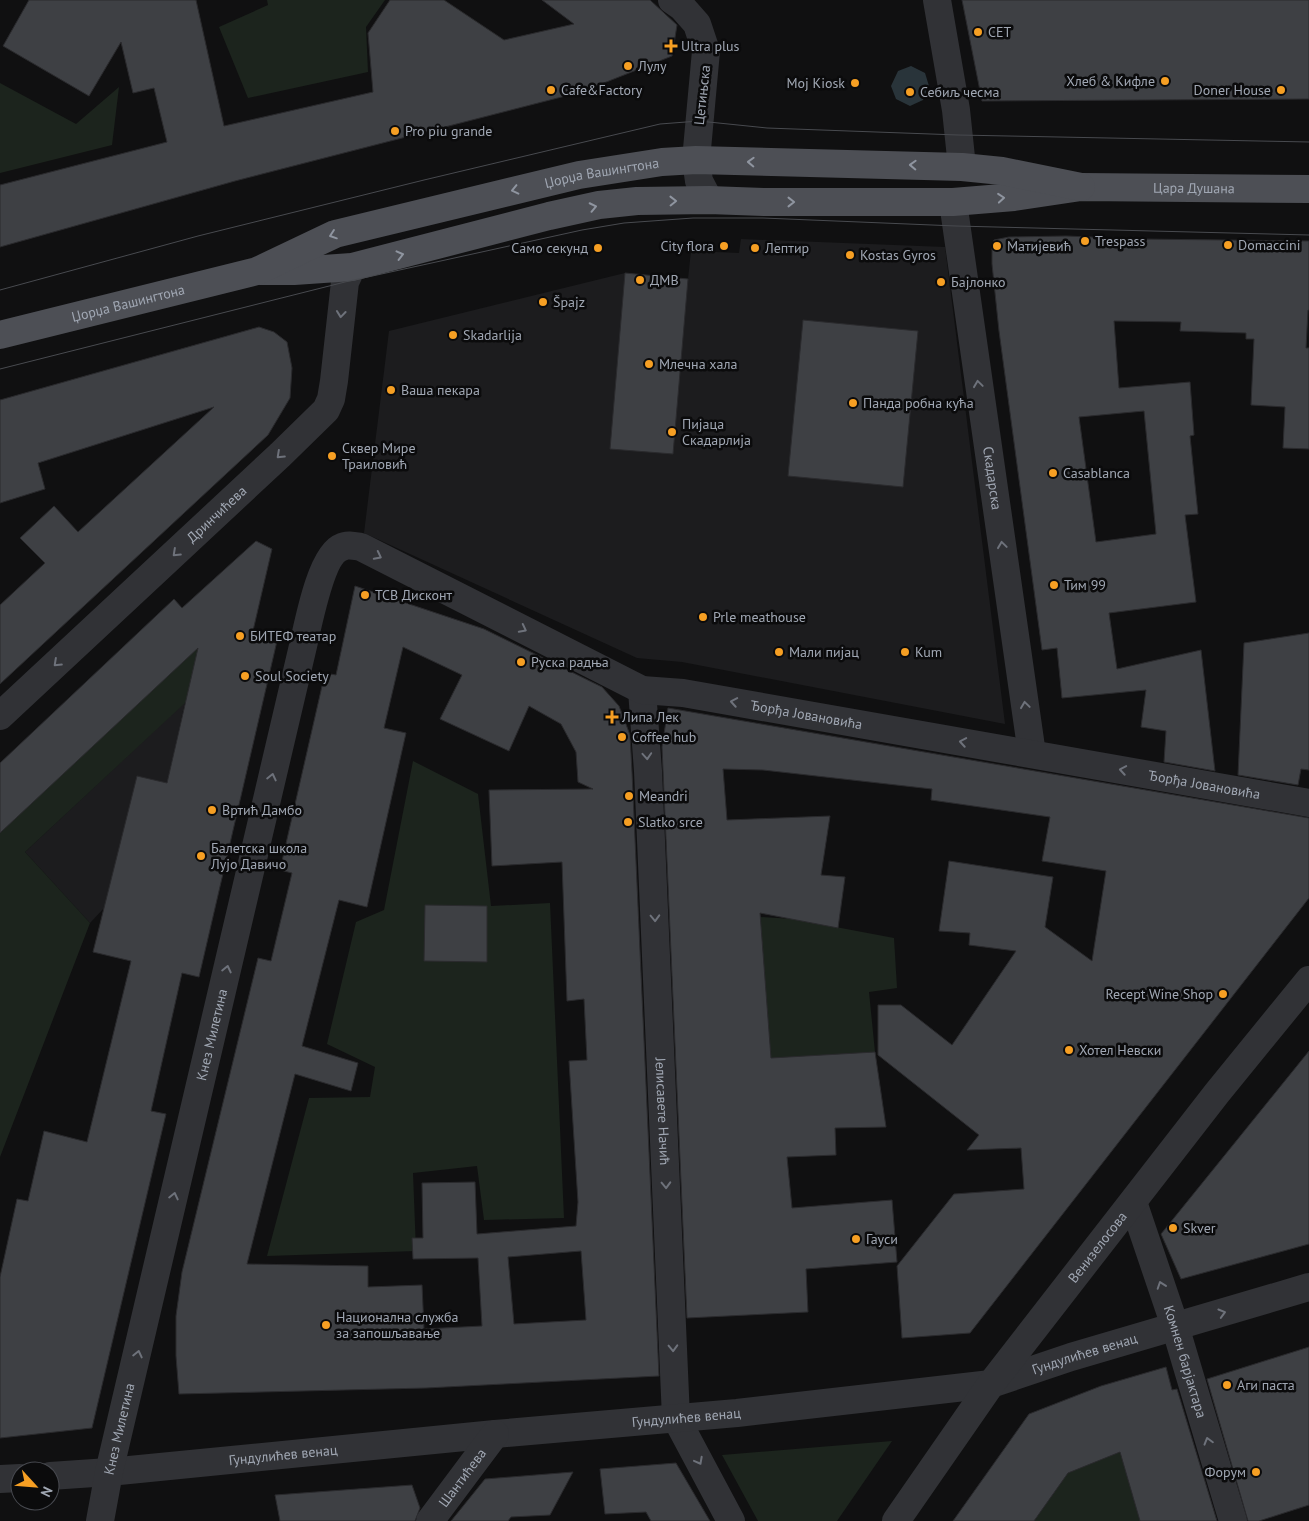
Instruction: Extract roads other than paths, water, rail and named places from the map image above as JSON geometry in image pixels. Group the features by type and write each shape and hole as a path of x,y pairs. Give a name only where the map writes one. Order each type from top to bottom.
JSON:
{"main road":[{"name":"Џорџа Вашингтона","path":"0,335 257,271 335,234 579,175 662,162 696,160 962,167"},
{"name":"Цара Душана","path":"962,167 1002,170 1081,187"},
{"name":"Цара Душана","path":"953,202 1014,197 1081,187 1309,189"},
{"name":"Џорџа Вашингтона","path":"257,271 301,271 352,267 599,205 637,201 953,202"},
{"path":"352,267 363,244 370,236 414,214"}],"street":[{"name":"Цетињска","path":"672,0 682,7 697,24 706,51 696,160 699,181 709,200"},
{"path":"937,0 956,110 962,167"},
{"name":"Скадарска","path":"953,202 1032,754"},
{"name":"Дринчићева","path":"0,716 326,410 331,400 334,381 344,286 352,267"},
{"name":"Ђорђа Јовановића","path":"333,553 342,546 361,547 642,690 683,693 1309,803"},
{"name":"Кнез Милетина","path":"100,1521 109,1472 303,646 325,567 333,553"},
{"name":"Јелисавете Начић","path":"642,690 648,771 676,1418 731,1521"},
{"name":"Венизелосова","path":"896,1521 991,1384 1217,1093 1309,980"},
{"name":"Комнен барјактара","path":"1133,1202 1175,1326 1232,1521"},
{"name":"Гундулићев венац","path":"60,1475 676,1418 991,1384 1072,1357 1309,1287"},
{"name":"Шантићева","path":"430,1521 495,1434"}],"tram line":[{"path":"0,290 198,236 660,124 699,121 767,128 958,135 1309,142"},
{"path":"0,369 345,282 582,230 624,223 693,218 763,218 956,226 1309,235"}],"place":[{"name":"CET","path":"978,32"},
{"name":"Ultra plus","path":"671,46"},
{"name":"Лулу","path":"628,66"},
{"name":"Хлеб & Кифле","path":"1165,81"},
{"name":"Moj Kiosk","path":"855,83"},
{"name":"Cafe&Factory","path":"551,90"},
{"name":"Doner House","path":"1281,90"},
{"name":"Себиљ чесма","path":"910,92"},
{"name":"Pro piu grande","path":"395,131"},
{"name":"Trespass","path":"1085,241"},
{"name":"Domaccini","path":"1228,245"},
{"name":"City flora","path":"724,246"},
{"name":"Матијевић","path":"997,246"},
{"name":"Само секунд","path":"598,248"},
{"name":"Лептир","path":"755,248"},
{"name":"Kostas Gyros","path":"850,255"},
{"name":"ДМВ","path":"640,280"},
{"name":"Бајлонко","path":"941,282"},
{"name":"Špajz","path":"543,302"},
{"name":"Skadarlija","path":"453,335"},
{"name":"Млечна хала","path":"649,364"},
{"name":"Ваша пекара","path":"391,390"},
{"name":"Панда робна кућа","path":"853,403"},
{"name":"Пијаца Скадарлија","path":"672,432"},
{"name":"Сквер Мире Траиловић","path":"332,456"},
{"name":"Casablanca","path":"1053,473"},
{"name":"Тим 99","path":"1054,585"},
{"name":"ТСВ Дисконт","path":"365,595"},
{"name":"Prle meathouse","path":"703,617"},
{"name":"БИТЕФ театар","path":"240,636"},
{"name":"Мали пијац","path":"779,652"},
{"name":"Kum","path":"905,652"},
{"name":"Руска радња","path":"521,662"},
{"name":"Soul Society","path":"245,676"},
{"name":"Липа Лек","path":"612,717"},
{"name":"Coffee hub","path":"622,737"},
{"name":"Meandri","path":"629,796"},
{"name":"Вртић Дамбо","path":"212,810"},
{"name":"Slatko srce","path":"628,822"},
{"name":"Балетска школа Лујо Давичо","path":"201,856"},
{"name":"Recept Wine Shop","path":"1223,994"},
{"name":"Хотел Невски","path":"1069,1050"},
{"name":"Skver","path":"1173,1228"},
{"name":"Гауси","path":"856,1239"},
{"name":"Национална служба за запошљавање","path":"326,1325"},
{"name":"Аги паста","path":"1227,1385"},
{"name":"Форум","path":"1256,1472"}]}
